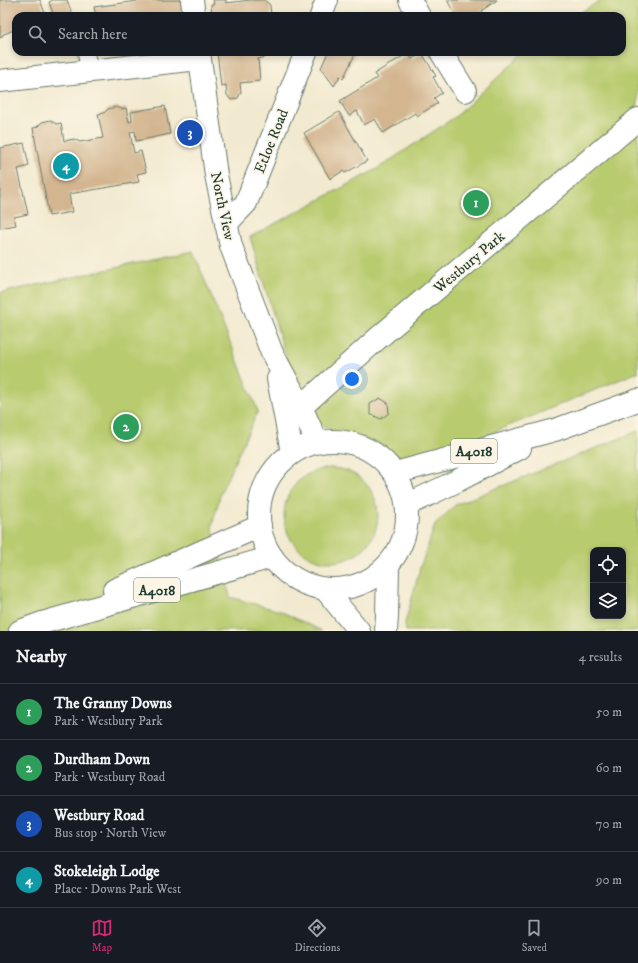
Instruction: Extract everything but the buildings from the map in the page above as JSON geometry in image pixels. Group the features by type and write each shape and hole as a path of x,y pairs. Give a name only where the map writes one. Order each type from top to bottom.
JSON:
{"main road":[{"path":"192,0 194,12"},
{"path":"322,12 327,0"},
{"path":"410,0 417,12"},
{"path":"0,81 88,61 180,56"},
{"name":"North View","path":"199,56 216,175 232,246 272,353 301,406 317,442"},
{"name":"Etloe Road","path":"226,224 246,203 304,56"},
{"path":"443,56 465,91"},
{"name":"Westbury Park","path":"301,406 638,119"},
{"name":"North View","path":"272,353 292,452"},
{"name":"A4018","path":"395,473 554,430 638,400"},
{"name":"A4018","path":"407,504 457,481 554,430"},
{"path":"340,440 362,446 381,457 395,473 402,487 407,504 407,527 400,547 388,566 374,577 359,584 342,589 309,585 295,579 272,557 264,542 260,526 260,505 265,484 276,467 292,452 317,442 340,440"},
{"name":"A4018","path":"42,623 260,526"},
{"name":"A4018","path":"20,631 42,623 272,557"},
{"path":"386,631 388,566"},
{"path":"325,588 360,631"}],"green space":[{"path":"601,0 638,0 638,372 415,465 304,418 250,237 377,169 455,117 521,56 626,56 626,12 582,12"},
{"path":"193,251 258,411 221,492 212,526 230,597 280,611 322,631 0,631 0,293"},
{"path":"638,431 638,631 406,631 405,623 420,568 435,525 455,505"},
{"path":"331,468 349,472 364,482 374,497 378,515 374,533 364,548 349,558 331,562 313,558 298,548 288,533 284,515 288,497 298,482 313,472"}],"place":[{"name":"Westbury Road","path":"190,133"},
{"name":"Stokeleigh Lodge","path":"66,166"},
{"name":"The Granny Downs","path":"476,203"},
{"name":"Durdham Down","path":"126,427"}]}
